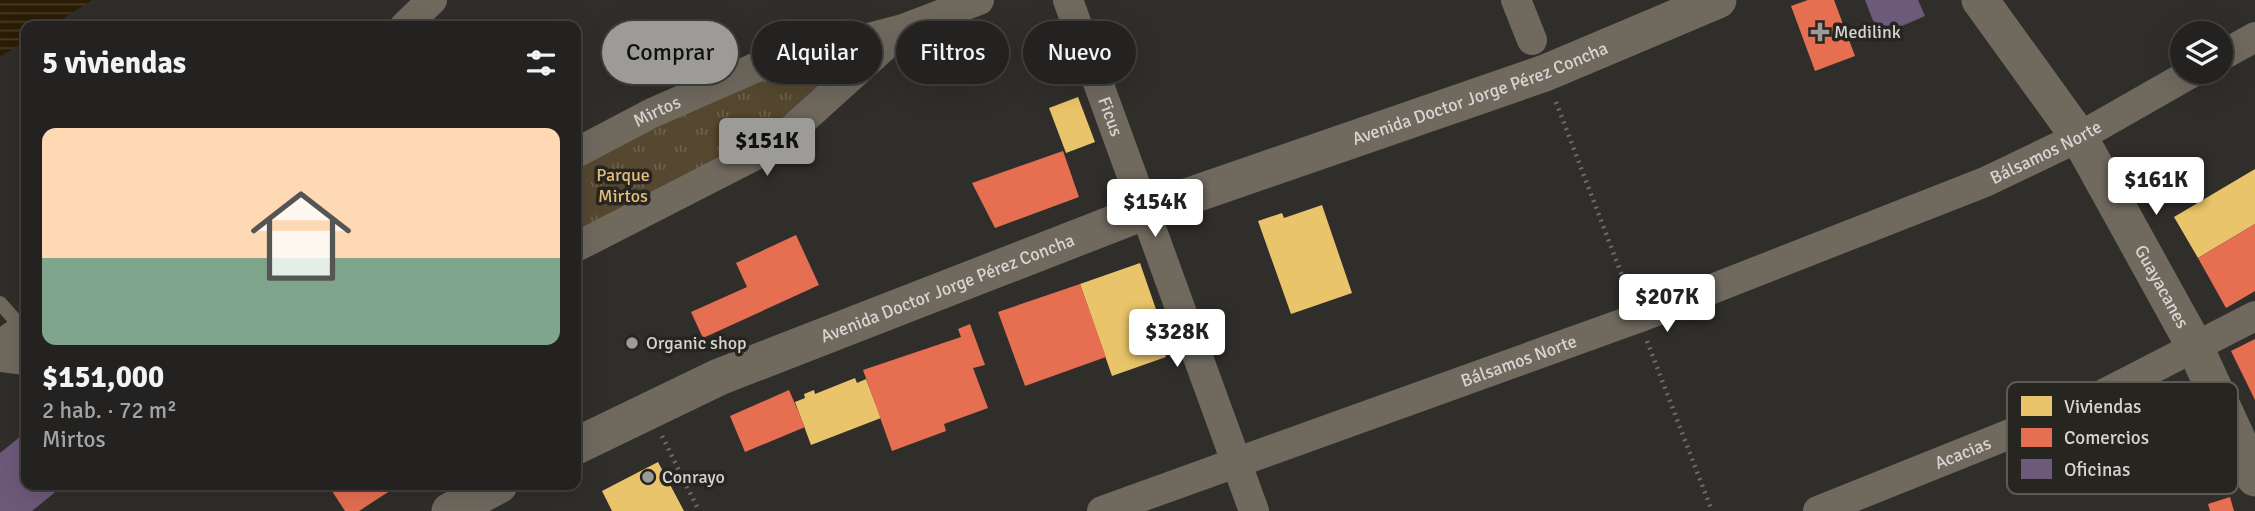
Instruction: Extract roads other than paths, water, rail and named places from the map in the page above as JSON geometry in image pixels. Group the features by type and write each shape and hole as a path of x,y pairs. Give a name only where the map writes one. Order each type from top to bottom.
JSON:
{"street":[{"path":"410,21 432,0"},
{"name":"Mirtos","path":"924,21 979,0"},
{"name":"Ficus","path":"1068,0 1255,511"},
{"path":"1516,0 1532,40"},
{"name":"Avenida Doctor Jorge Pérez Concha","path":"581,444 719,377 1146,211 1545,73 1718,0"},
{"name":"Guayacanes","path":"1980,0 2078,137 2194,345 2211,382"},
{"name":"Mirtos","path":"581,150 652,113 757,67 896,31"},
{"name":"Mirtos","path":"581,244 775,145 896,35"},
{"path":"2233,49 2255,37"},
{"name":"Bálsamos Norte","path":"1102,511 1638,318 1986,182 2078,137 2172,84"},
{"name":"Acacias","path":"2125,382 2255,316"},
{"path":"0,357 21,359"},
{"name":"Acacias","path":"1818,511 2007,435"},
{"name":"Guayacanes","path":"2238,441 2255,478"},
{"path":"450,511 490,490"}],"lane":[{"path":"0,303 16,334"}],"place":[{"name":"Medilink","path":"1820,32"},
{"name":"Organic shop","path":"632,343"},
{"name":"Conrayo","path":"648,477"}],"park label":[{"name":"Parque Mirtos","path":"623,185"}]}
